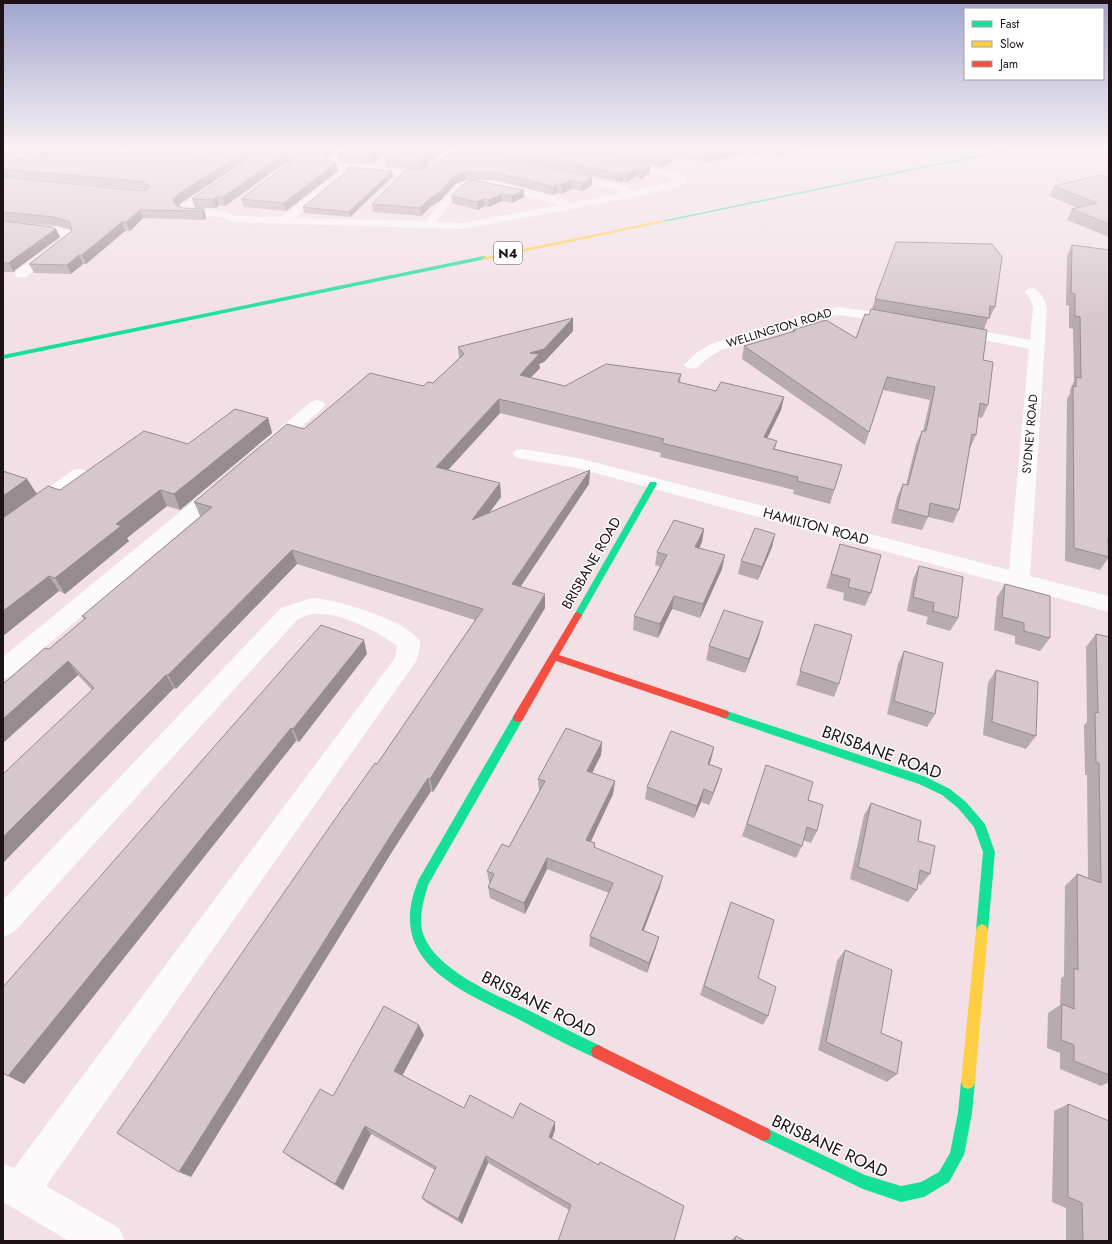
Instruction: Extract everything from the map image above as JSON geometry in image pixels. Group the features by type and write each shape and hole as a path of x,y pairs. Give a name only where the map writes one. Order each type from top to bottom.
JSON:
{"main road":[{"name":"N4","path":"3,357 732,207"},
{"path":"3,361 70,343"},
{"name":"BRISBANE ROAD","path":"554,657 922,780 946,792 962,805 979,824 988,852 965,1113 957,1155 944,1176 924,1189 901,1194 863,1182 484,996 444,972 426,954 418,938 415,912 419,892 430,869 653,484"}],"street":[{"path":"185,207 183,210 189,212 224,214 233,218 427,226 468,226 565,207"},
{"path":"224,214 234,207"},
{"path":"284,221 301,207"},
{"path":"427,226 443,207"},
{"path":"353,223 364,213"},
{"path":"3,225 58,231 69,235 68,239 21,274"},
{"name":"SYDNEY ROAD","path":"1019,579 1040,308 1038,300 1032,292"},
{"name":"WELLINGTON ROAD","path":"692,364 701,356 716,347 827,312 856,312 908,322"},
{"path":"946,329 1037,346"},
{"path":"258,456 317,405"},
{"name":"HAMILTON ROAD","path":"522,454 578,463 1109,604"},
{"path":"3,529 79,474"},
{"path":"3,670 234,476"},
{"path":"3,922 289,614 313,606 326,607 376,623 398,634 409,643 406,660 11,1187 106,1241"}],"building":[{"path":"3,207 180,207 204,209 202,211 140,210 126,222 122,222 82,255 79,255 67,265 29,264 72,231 70,222 54,217 3,212"},
{"path":"303,207 354,207 349,212"},
{"path":"1080,207 1109,207 1109,224 1072,209"},
{"path":"3,221 52,227 56,229 9,263 3,263"},
{"path":"896,242 992,244 1002,257 995,307 990,306 989,318 875,299"},
{"path":"1072,245 1109,250 1109,557 1074,548 1073,386 1076,387 1076,377 1081,378 1080,317 1075,316 1075,294 1071,293"},
{"path":"871,309 987,330 983,360 993,362 988,405 980,403 976,435 972,434 959,510 930,503 928,517 897,509 903,484 908,485 922,431 926,431 935,387 887,377 869,432 744,346 826,320 856,338 865,314 869,315"},
{"path":"573,318 544,349 530,353 539,354 520,375 565,386 606,364 681,374 678,382 716,391 721,382 784,397 764,437 777,441 773,449 842,465 834,490 797,481 798,477 662,443 664,439 499,399 436,467 500,483 472,520 590,470 512,584 545,594 430,779 428,778 391,835 179,1172 117,1133 333,822 375,763 377,764 483,609 292,550 168,675 166,675 3,837 3,774 94,688 68,661 3,719 3,684 45,648 49,649 86,618 82,616 212,507 194,502 287,424 304,429 370,373 423,386 428,382 433,383 464,354 458,347"},
{"path":"235,409 268,418 174,494 160,490 116,524 121,526 55,578 49,576 3,611 3,518 48,486 60,490 144,431 188,444"},
{"path":"3,471 27,479 3,496"},
{"path":"674,520 704,529 695,547 725,555 703,604 674,596 660,624 634,616 667,555 657,552"},
{"path":"755,528 775,534 762,567 741,561"},
{"path":"840,544 881,555 871,593 848,587 850,579 831,574"},
{"path":"919,566 963,577 958,618 933,611 934,603 913,597"},
{"path":"1005,584 1050,596 1050,638 1024,631 1024,623 1002,617"},
{"path":"724,610 763,622 749,659 709,646"},
{"path":"815,624 852,635 839,684 800,671"},
{"path":"321,625 364,640 293,729 291,728 8,1076 3,1073 3,987"},
{"path":"1096,634 1109,637 1109,1075 1074,1061 1074,1045 1061,1040 1062,1004 1074,1009 1074,968 1078,970 1077,874 1101,883 1099,763 1096,762 1095,712 1098,713"},
{"path":"904,651 943,663 935,714 894,701"},
{"path":"996,670 1038,682 1036,736 992,722"},
{"path":"566,728 602,742 587,771 615,781 586,840 595,843 594,847 663,876 642,930 659,937 649,963 590,936 613,883 547,858 524,903 488,887 494,874 487,871 502,844 509,847 545,781 538,779"},
{"path":"671,731 714,747 708,764 722,769 713,793 704,789 697,806 647,787"},
{"path":"766,765 813,782 808,800 823,805 817,831 807,827 802,846 747,824"},
{"path":"871,803 921,821 918,841 935,846 930,874 920,870 917,890 858,867"},
{"path":"731,902 774,920 758,978 776,987 768,1016 704,986"},
{"path":"845,950 892,970 881,1033 902,1042 897,1074 826,1042"},
{"path":"384,1006 419,1025 394,1071 464,1108 470,1095 513,1118 520,1103 555,1122 549,1137 599,1165 600,1162 684,1206 674,1241 558,1241 571,1205 486,1156 458,1219 422,1198 436,1167 365,1126 335,1184 283,1152 320,1089 333,1096"},
{"path":"1068,1104 1109,1121 1109,1241 1083,1241 1082,1203 1068,1197"},
{"path":"736,1236 745,1241 735,1241"}],"traffic: fast":[{"path":"663,221 731,207"},
{"path":"3,357 484,258"},
{"path":"578,615 653,484"},
{"path":"724,714 922,780 946,792 962,805 979,824 989,852 982,930"},
{"path":"518,718 423,883 415,908 416,930 424,949 437,965 454,978 474,991 598,1052"},
{"path":"764,1134 863,1182 901,1194 924,1189 944,1177 957,1155 965,1113 968,1082"}],"traffic: slow":[{"path":"484,258 663,221"},
{"path":"968,1082 982,930"}],"traffic: jam":[{"path":"518,718 578,615"},
{"path":"554,657 724,714"},
{"path":"598,1052 764,1134"}]}
